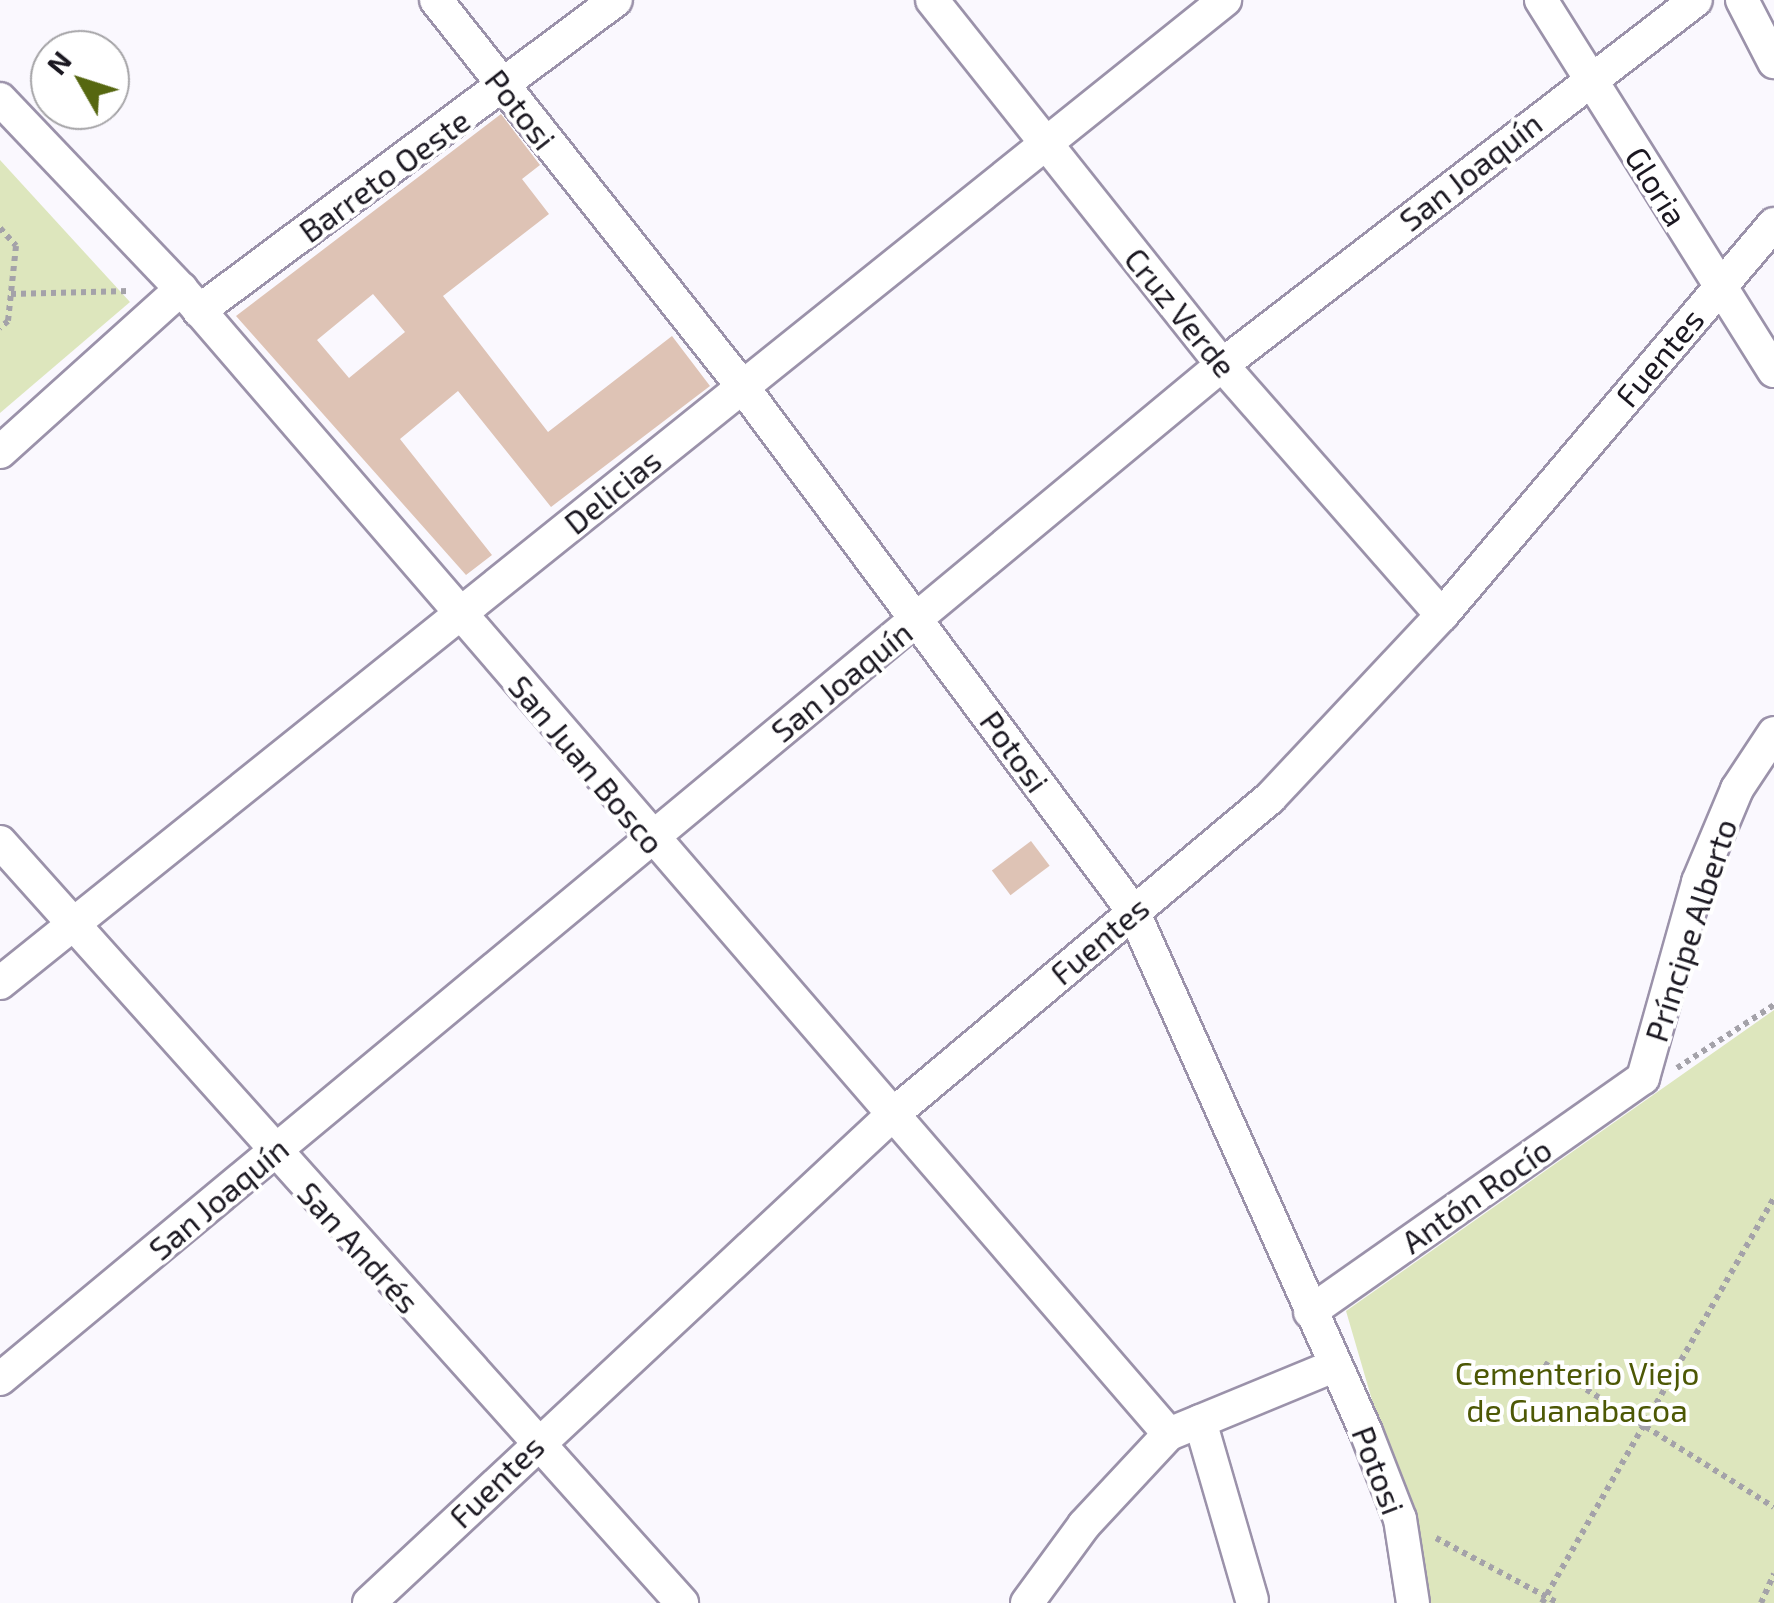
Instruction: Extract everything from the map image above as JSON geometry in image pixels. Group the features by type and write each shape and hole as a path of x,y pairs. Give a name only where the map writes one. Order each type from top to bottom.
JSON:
{"street":[{"name":"Potosi","path":"436,0 742,386 1133,911 1400,1519 1413,1603"},
{"name":"Barreto Oeste","path":"0,452 190,300 503,87 616,0"},
{"name":"Cruz Verde","path":"932,0 1222,364 1442,615"},
{"name":"Delicias","path":"0,982 1225,0"},
{"name":"Gloria","path":"1542,0 1774,371"},
{"name":"San Joaquín","path":"0,1379 649,836 918,619 1222,364 1696,0"},
{"path":"1742,0 1774,62"},
{"name":"San Juan Bosco","path":"0,99 190,300 1169,1434"},
{"name":"Fuentes","path":"369,1603 535,1443 891,1116 1270,798 1442,615 1774,224"},
{"name":"Príncipe Alberto","path":"1642,1078 1698,882 1737,789 1774,733"},
{"name":"San Andrés","path":"0,842 682,1603"},
{"name":"Antón Rocío","path":"1310,1312 1642,1078"},
{"path":"1027,1603 1084,1525 1169,1434 1334,1366"},
{"path":"1200,1421 1252,1600"}],"path":[{"path":"0,228 16,246 10,294 0,328"},
{"path":"10,294 190,300"},
{"path":"1642,1078 1688,1065 1774,1005"},
{"path":"1544,1600 1774,1198"},
{"path":"1544,1363 1774,1506"},
{"path":"1400,1519 1544,1600 1558,1603"},
{"path":"1762,1603 1774,1574"}],"green space":[{"path":"0,160 130,302 0,413"},
{"name":"Cementerio Viejo de Guanabacoa","path":"1774,1010 1774,1603 1421,1603 1407,1520 1346,1311"}],"building":[{"path":"501,114 540,165 522,179 549,214 443,296 548,432 672,336 710,386 551,507 458,391 400,439 492,555 466,575 236,316","holes":["373,294 405,332 349,378 317,340"]},
{"path":"1031,841 1050,866 1011,895 992,870"}]}
